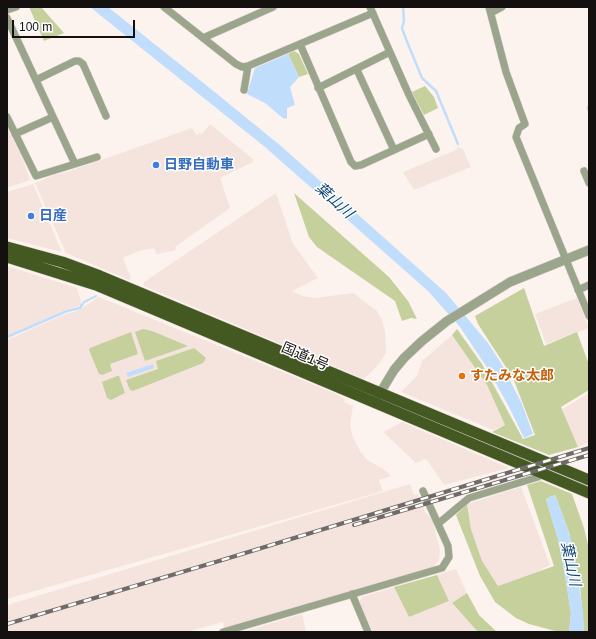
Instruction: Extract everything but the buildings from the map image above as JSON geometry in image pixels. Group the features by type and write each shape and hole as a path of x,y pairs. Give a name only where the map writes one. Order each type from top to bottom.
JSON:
{"highway":[{"name":"国道1号","path":"7,247 62,262 100,276 589,493"},
{"name":"国道1号","path":"7,257 96,285 377,398 589,480"}],"street":[{"path":"7,10 16,7"},
{"path":"164,7 236,64 242,67 248,66 300,44 372,10 409,95 436,149"},
{"path":"203,38 273,7"},
{"path":"502,7 490,10 506,72 525,124 519,128 516,137 589,316"},
{"path":"7,18 75,164"},
{"path":"300,44 351,162 355,166 361,165 429,134"},
{"path":"318,88 357,70 390,52"},
{"path":"36,80 75,61 79,61 83,64 106,116"},
{"path":"244,90 248,66"},
{"path":"357,70 394,150"},
{"path":"7,117 36,176 97,157"},
{"path":"15,134 53,117"},
{"path":"584,171 589,183"},
{"path":"377,398 394,370 404,358 447,321 510,282 565,258 589,250"},
{"path":"578,290 589,285"},
{"path":"439,523 469,498 538,477 541,473"},
{"path":"223,632 442,568 449,557 448,546 439,523 423,492"},
{"path":"352,594 368,632"}],"shaded area":[{"path":"210,124 253,159 253,162 220,178 230,208 175,247 176,249 173,251 156,254 154,248 139,251 123,258 131,278 129,280 66,253 35,183 54,175 67,172 192,128 197,135 200,133 202,134"},
{"path":"7,128 21,154 30,180 7,188"},
{"path":"458,147 463,149 471,167 414,190 403,172 456,150"},
{"name":"日産","path":"33,184 62,252 7,238 7,192"},
{"path":"276,193 293,244 318,278 292,291 303,296 315,298 353,293 377,311 382,320 385,331 386,353 379,364 364,379 144,286 144,282"},
{"path":"7,266 77,288 82,305 66,310 7,336"},
{"path":"99,297 332,392 345,399 344,402 353,406 350,425 353,437 360,451 367,460 385,470 391,476 379,480 383,491 7,599 7,340 61,316 79,310"},
{"path":"577,298 589,328 546,344 535,314"},
{"path":"452,335 487,385 505,425 493,430 401,392 417,376 422,361"},
{"path":"589,393 589,443 578,447 562,409"},
{"path":"402,422 509,468 444,485 427,460 425,459 416,463 383,432"},
{"path":"410,484 414,495 418,494 425,512 432,519 440,550 439,561 432,568 224,628 223,622 187,632 7,632 7,605"},
{"path":"521,487 550,565 537,572 498,586 482,561 471,529 467,504"},
{"path":"456,569 467,593 452,604 478,632 373,632 359,602 362,597 394,587 409,617 449,601 437,575"},
{"path":"302,614 306,632 242,632 289,618"}],"green space":[{"path":"29,7 41,7 64,33 44,41"},
{"path":"294,51 299,54 308,74 299,77 288,54"},
{"path":"425,86 434,97 438,108 424,115 412,92"},
{"path":"294,193 389,277 408,301 417,319 411,318 402,321 395,301 317,247 309,237"},
{"path":"524,288 544,346 577,332 589,365 589,390 561,407 578,447 549,455 492,432 505,425 487,385 452,335 457,329 482,364 523,439 535,435 513,378 478,324 475,316"},
{"path":"143,329 152,331 188,346 145,361 135,332"},
{"path":"131,332 138,354 110,364 112,371 102,375 99,374 89,350 90,348"},
{"path":"194,348 206,358 203,363 133,391 130,390 126,380 158,369 156,361"},
{"path":"119,376 125,393 111,400 107,398 102,382"},
{"path":"541,481 572,494 584,528 589,549 589,632 584,632 580,585 569,532 555,495 546,499 558,539 565,575 571,613 569,632 559,632 529,624 516,618 495,602 480,576 456,515 467,504 471,529 482,561 498,586 554,566 527,485"},
{"path":"437,575 449,601 409,617 394,587"},
{"path":"467,593 479,615 497,632 478,632 452,603"}],"water":[{"name":"葉山川","path":"90,7 108,7 206,85 281,146 446,293 488,343 501,363 522,404 533,434 524,438 488,369 460,327 428,291 265,147"},
{"path":"288,54 299,77 290,87 295,105 287,108 287,118 284,119 265,103 247,94 255,68"},
{"path":"153,364 154,368 128,377 126,373"},
{"name":"葉山川","path":"555,495 569,532 575,559 583,612 584,632 569,632 571,613 565,575 558,539 546,499"}],"waterway":[{"path":"403,7 404,21 402,28 406,39 422,78 436,91 458,144"},
{"path":"588,107 589,112"},
{"path":"7,337 67,311 80,308 84,302 96,296"}],"railway":[{"path":"7,624 589,448"},
{"path":"354,525 589,455"}],"place":[{"name":"日野自動車","path":"156,165"},
{"name":"日産","path":"31,216"},
{"name":"すたみな太郎","path":"462,376"}]}
